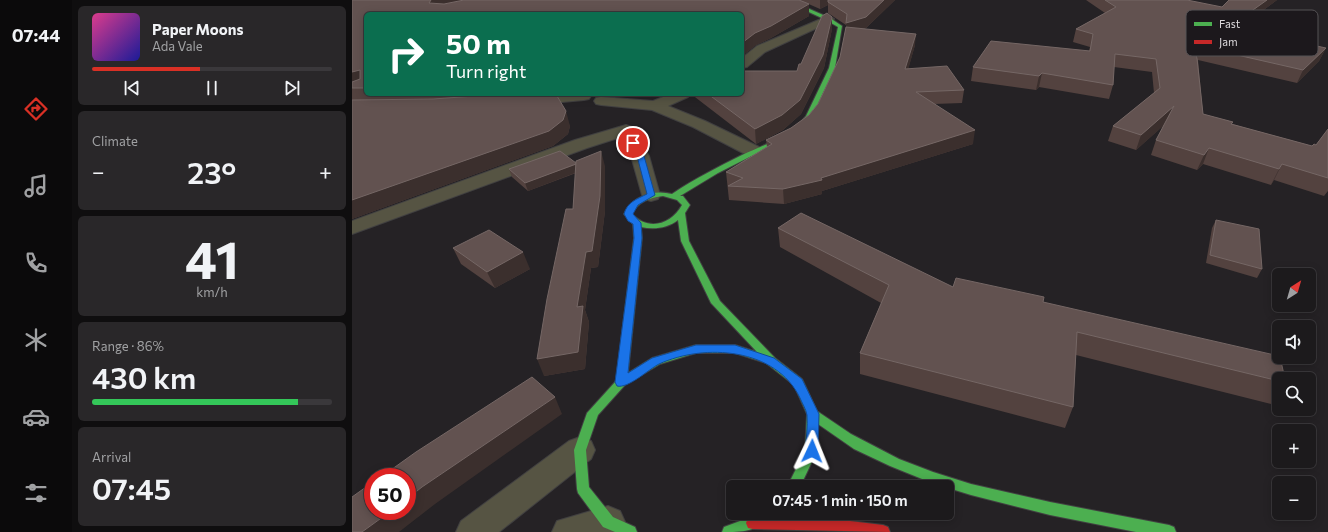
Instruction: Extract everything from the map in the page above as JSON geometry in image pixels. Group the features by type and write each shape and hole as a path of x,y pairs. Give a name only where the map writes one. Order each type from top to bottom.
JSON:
{"main road":[{"path":"675,195 715,171 753,151 785,137 803,124 809,116 832,68 840,27 828,19 785,0"},
{"path":"651,195 675,195 682,198 686,204 686,209 682,216 675,220 656,225 637,223 631,219 628,214 630,208 638,201 651,195"},
{"path":"682,216 685,241 716,303 770,360 798,382 813,414 812,451 797,480"},
{"path":"621,382 638,238 637,223"},
{"path":"619,527 583,489 580,450 593,413 621,382 656,361 696,349 735,349 770,360"},
{"path":"813,414 859,446 914,469 987,493 1169,532"},
{"path":"729,532 753,523 757,520"},
{"path":"753,523 826,524 883,532"}],"street":[{"path":"744,62 761,49 828,19"},
{"path":"518,102 571,96"},
{"path":"584,96 601,101 654,106 698,124 753,151"},
{"path":"654,106 678,96"},
{"path":"601,101 626,130 640,156 651,195"},
{"path":"352,228 581,144 626,130"},
{"path":"474,532 580,450"},
{"path":"569,532 619,527"}],"building":[{"path":"352,0 431,0 429,3 444,4 464,0 799,0 809,4 771,26 755,33 744,41 744,12 364,12 364,88 352,88 352,82 360,79 360,70 352,72"},
{"path":"828,0 884,0 866,17 846,23 847,14 828,2"},
{"path":"1105,0 1187,0 1222,7 1229,0 1267,0 1253,10 1186,10 1186,56 1197,56 1203,114 1233,122 1231,124 1312,146 1314,144 1316,145 1328,129 1328,178 1282,164 1279,169 1209,148 1204,155 1156,140 1174,106 1141,135 1113,126 1160,88 1156,59 1115,54 1113,85 1042,73 1039,76 973,67 991,41 1090,51 1093,34 1076,29 1116,7"},
{"path":"827,13 832,17 823,55 800,100 782,115 755,129 711,96 744,96 744,71 797,71 822,16"},
{"path":"846,27 916,34 905,69 947,66 964,90 916,92 975,130 821,178 822,180 783,189 728,186 743,178 726,172 772,144 766,140 791,128 809,115 818,104 840,57"},
{"path":"1318,46 1326,48 1318,56"},
{"path":"1242,56 1318,56 1303,70"},
{"path":"475,96 557,96 566,111 563,120 549,131 352,200 352,100 433,99"},
{"path":"560,151 576,164 525,183 509,169"},
{"path":"601,151 600,196 592,251 586,252 577,307 583,306 578,352 537,359 547,299 566,209 573,209 576,161"},
{"path":"801,213 953,287 956,278 1044,297 1043,302 1272,354 1272,364 1282,364 1283,372 1272,372 1272,379 1077,332 1073,407 860,353 889,285 778,228"},
{"path":"1216,220 1259,229 1262,269 1210,255"},
{"path":"489,230 523,252 487,272 453,248"},
{"path":"532,377 555,397 416,492 416,468 394,468"},
{"path":"364,488 364,520 379,520 362,532 352,532 352,497"}],"traffic: fast":[{"path":"675,195 715,171 785,137 803,124 809,116 832,68 840,27 828,19 785,0"},
{"path":"663,194 680,198 686,205 683,211 672,221 658,226 643,226 637,223 628,214 634,205 642,199 663,194"},
{"path":"682,215 685,241 716,303 770,359"},
{"path":"621,382 638,238 637,223"},
{"path":"630,532 608,522 583,489 580,450 593,413 621,382 656,361 696,349 735,349 770,360 798,382 813,414 811,451 796,480"},
{"path":"813,414 858,445 894,463 932,477 1010,500 1169,532"},
{"path":"729,532 753,523 757,520"}],"traffic: jam":[{"path":"753,523 825,524 883,532"}],"route":[{"path":"633,143 640,156 651,195 642,198 635,203 630,208 628,214 631,219 637,223 638,238 621,382 656,361 696,349 735,349 770,360 798,382 813,414 812,451"}]}
